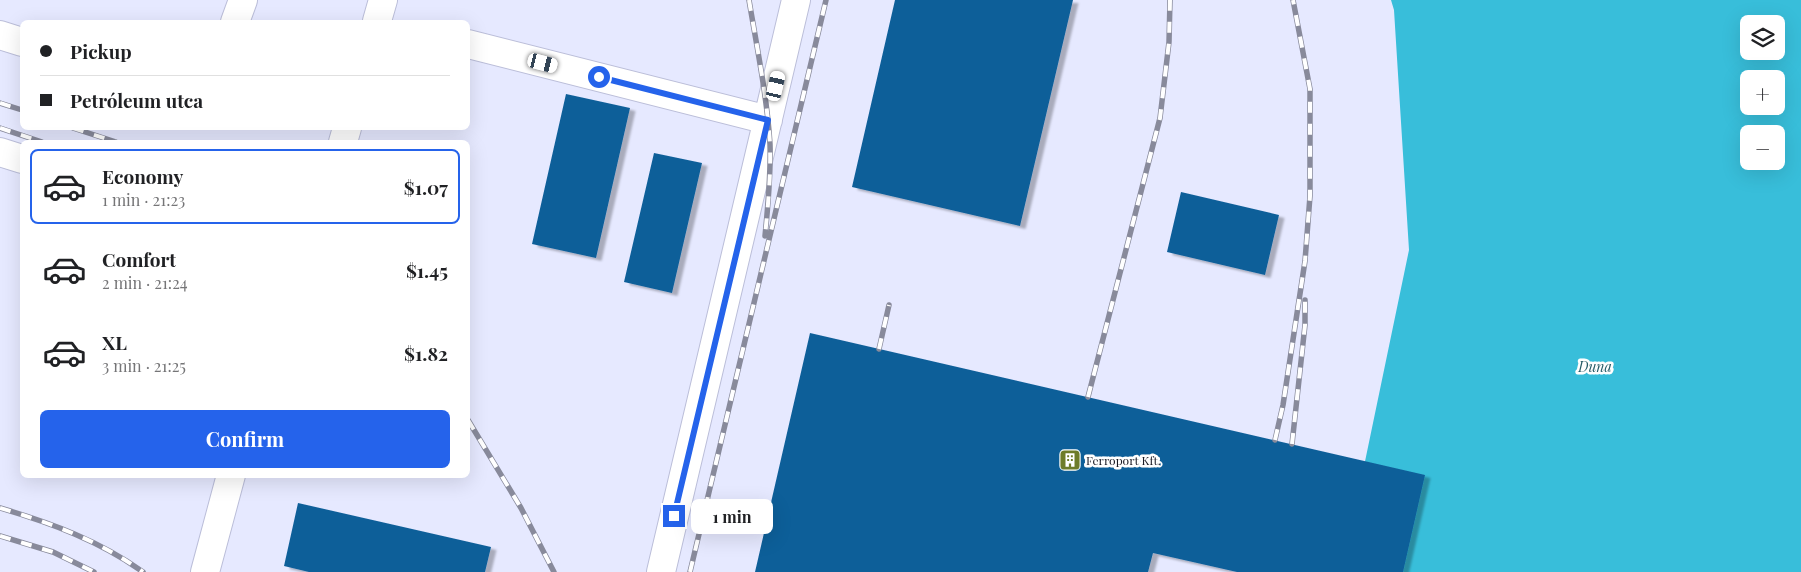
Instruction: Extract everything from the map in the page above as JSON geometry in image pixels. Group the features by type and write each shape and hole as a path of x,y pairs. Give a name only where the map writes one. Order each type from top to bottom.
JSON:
{"street":[{"path":"236,20 243,0"},
{"path":"661,572 796,0"},
{"path":"0,34 20,41"},
{"path":"470,45 768,120"},
{"path":"0,152 20,158"},
{"path":"205,572 230,478"}],"water":[{"name":"Duna","path":"1391,0 1801,0 1801,572 1342,572 1409,250 1394,10"}],"building":[{"path":"895,0 1073,0 1020,226 852,187"},
{"path":"566,94 630,108 596,258 532,244"},
{"path":"654,153 702,163 672,293 624,282"},
{"path":"1181,192 1279,215 1265,275 1167,252"},
{"name":"Ferroport Kft.","path":"810,333 1425,475 1403,572 1237,572 1153,553 1148,572 755,572"},
{"path":"298,503 491,547 485,572 309,572 284,566"}],"railway":[{"path":"749,0 769,126 770,179 765,236"},
{"path":"690,572 826,0"},
{"path":"1088,397 1160,118 1169,42 1170,0"},
{"path":"1275,440 1283,405 1305,261 1310,196 1310,89 1293,0"},
{"path":"0,103 20,109"},
{"path":"0,128 36,140"},
{"path":"79,130 110,140"},
{"path":"1292,444 1305,325 1305,300"},
{"path":"879,349 889,305"},
{"path":"470,423 521,508 554,572"},
{"path":"0,508 38,520 92,542 143,572"},
{"path":"0,536 53,552 94,572"}],"place":[{"name":"Ferroport Kft.","path":"1070,460"}],"route":[{"path":"599,77 768,120 674,516"}]}
